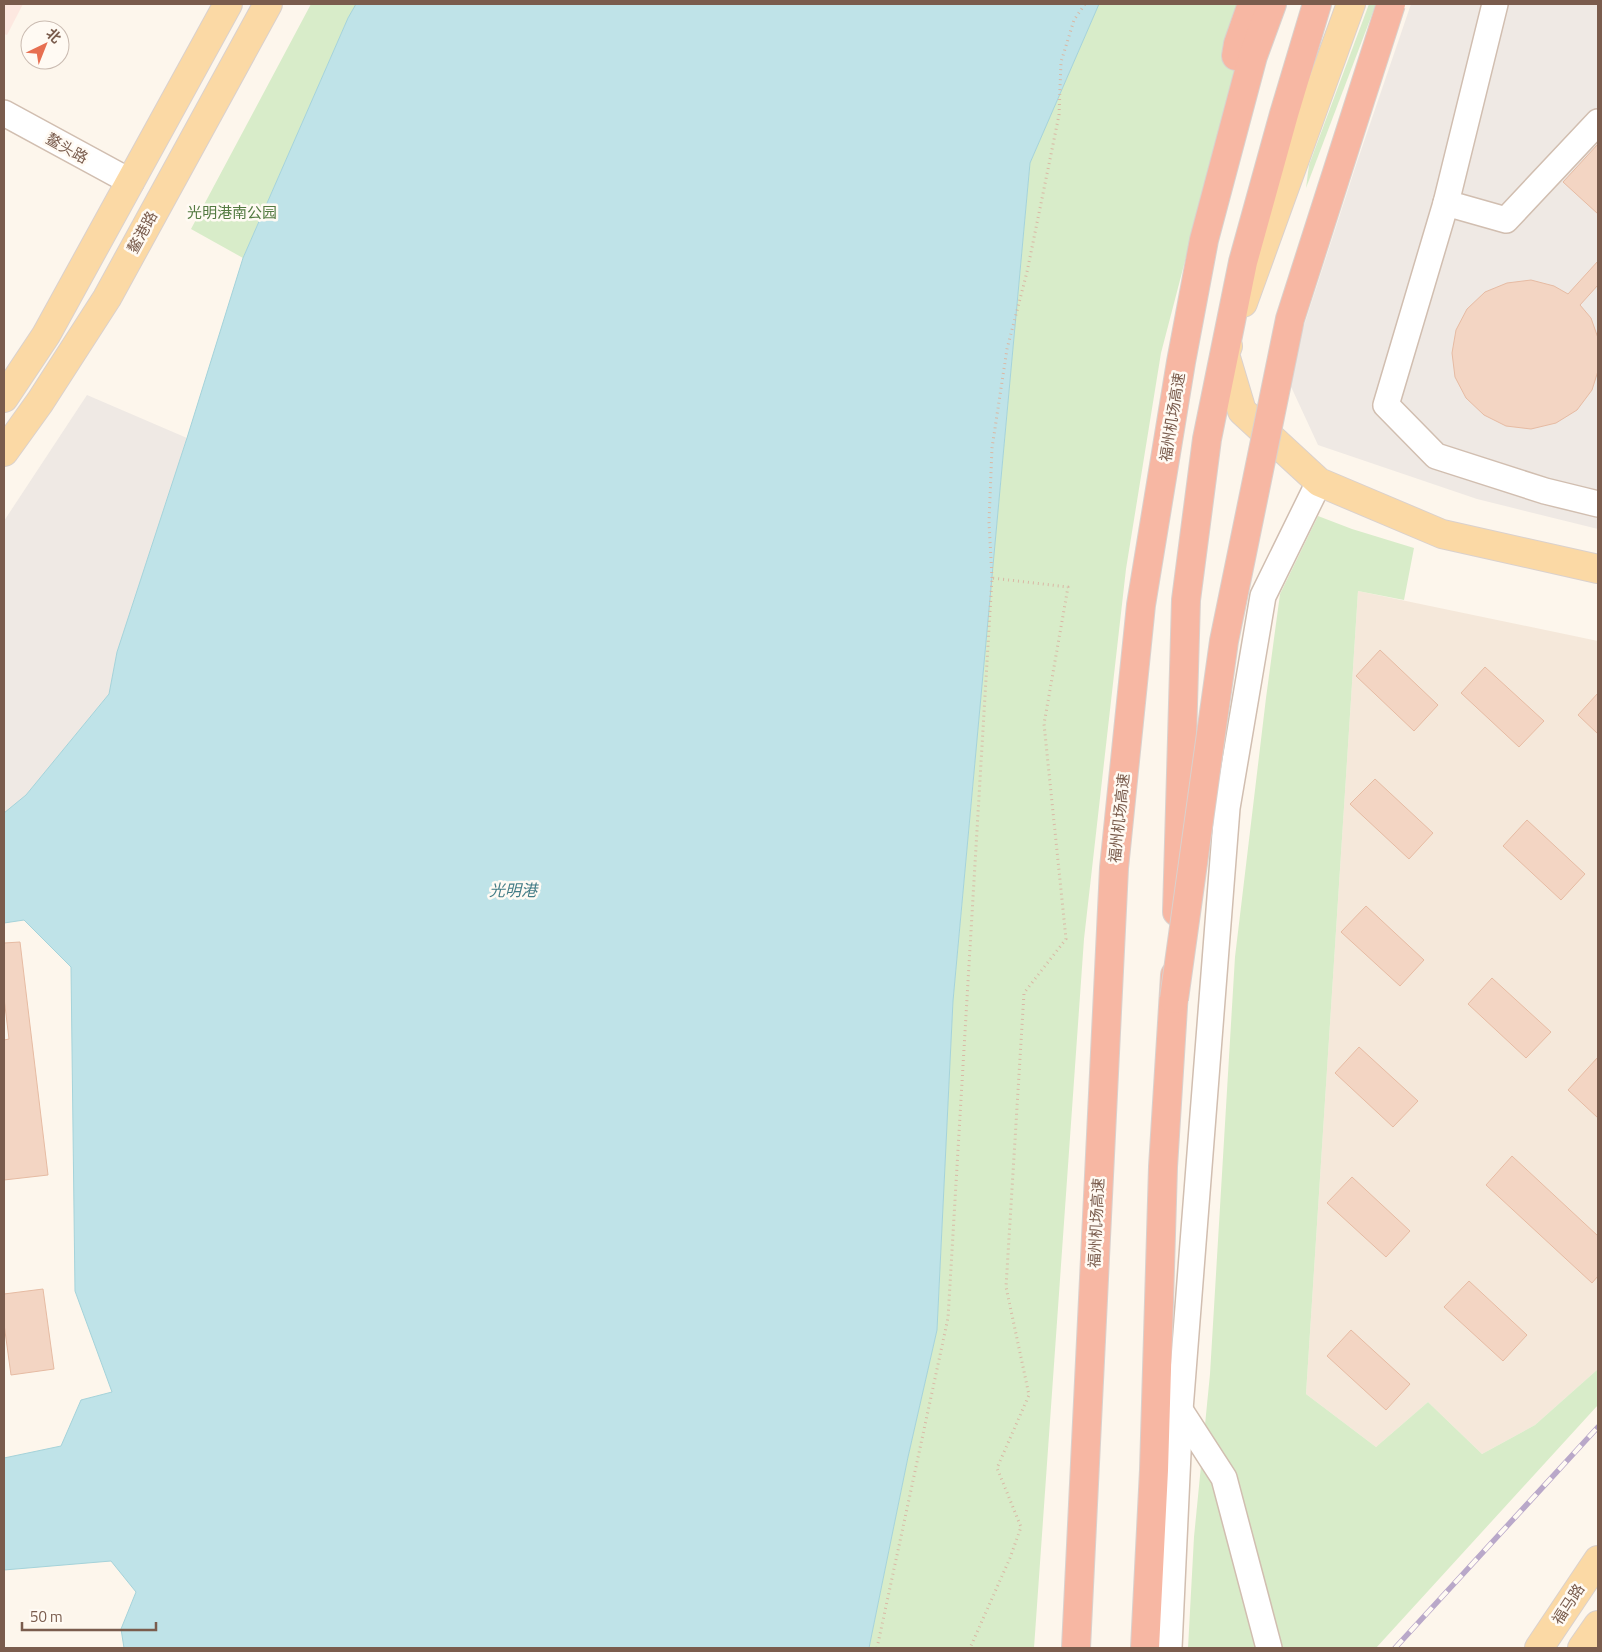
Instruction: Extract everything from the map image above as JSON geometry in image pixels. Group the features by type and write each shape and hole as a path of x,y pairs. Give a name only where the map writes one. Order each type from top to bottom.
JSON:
{"highway":[{"path":"1204,240 1238,44 1252,4"},
{"name":"福州机场高速","path":"1076,1648 1114,868 1140,605 1181,362 1204,240 1253,56 1272,4"},
{"path":"1145,1648 1154,1470 1163,1167 1174,999 1186,600 1207,439 1243,262 1317,4"},
{"path":"1174,999 1224,641 1290,319 1391,4"}],"main road":[{"path":"4,398 46,334 228,4"},
{"name":"鳌港路","path":"4,452 40,402 107,298 268,4"},
{"path":"1351,4 1225,354 1242,411 1319,482 1442,534 1598,569"},
{"name":"福马路","path":"1539,1648 1598,1560"},
{"path":"1582,1648 1598,1625"}],"street":[{"path":"1495,4 1446,203 1386,405 1436,456 1545,492 1598,504"},
{"name":"鳌头路","path":"4,113 131,182"},
{"path":"1446,203 1506,220 1598,122"},
{"path":"1169,1648 1180,1410 1228,808 1263,596 1319,482"},
{"path":"1180,1410 1224,1478 1269,1648"}],"path":[{"path":"877,1648 948,1318 992,578 989,522 992,448 1007,349 1027,272 1059,115 1061,62 1074,20 1085,4"},
{"path":"970,1648 1010,1558 1021,1527 998,1468 1029,1395 1006,1287 1024,993 1066,939 1044,724 1068,587 992,578"}],"shaded area":[{"path":"4,4 23,4 7,35 4,34"},
{"path":"1411,4 1598,4 1598,529 1477,499 1318,445 1287,378 1356,165"},
{"path":"87,395 187,438 117,652 109,694 26,795 4,813 4,521"},
{"path":"1358,591 1598,641 1598,1369 1535,1425 1482,1454 1428,1402 1376,1447 1306,1394"}],"green space":[{"name":"光明港南公园","path":"311,4 356,4 348,18 243,258 191,229"},
{"path":"1099,4 1252,4 1161,353 1126,569 1084,939 1034,1648 869,1648 908,1457 937,1330 953,1001 1030,163"},
{"path":"1369,4 1376,4 1306,188 1309,165"},
{"path":"1318,516 1352,529 1414,548 1404,600 1358,591 1306,1394 1376,1447 1428,1402 1482,1454 1535,1425 1598,1369 1598,1405 1376,1648 1188,1648 1194,1537 1210,1374 1235,957 1280,594"}],"water":[{"name":"光明港","path":"356,4 1099,4 1030,163 953,1001 937,1330 908,1457 869,1648 124,1648 121,1629 136,1592 111,1561 4,1570 4,1458 61,1446 81,1400 112,1392 75,1291 71,967 24,920 4,923 4,813 26,795 109,694 117,652 243,258 348,18"}],"building":[{"path":"1598,144 1598,214 1563,182"},
{"path":"1598,261 1598,285 1580,305 1591,318 1598,338 1598,371 1592,390 1577,410 1556,423 1531,429 1506,426 1484,415 1466,398 1455,377 1452,353 1456,330 1467,309 1485,292 1507,283 1531,280 1554,286 1568,294"},
{"path":"1380,650 1438,705 1414,731 1356,676"},
{"path":"1485,667 1544,721 1519,747 1461,693"},
{"path":"1598,693 1598,734 1578,715"},
{"path":"1375,779 1433,833 1409,859 1350,804"},
{"path":"1527,820 1585,874 1561,900 1503,846"},
{"path":"1366,906 1424,960 1400,986 1341,932"},
{"path":"20,942 48,1175 4,1180 4,1040 9,1039 4,998 4,943"},
{"path":"1492,978 1551,1032 1526,1058 1468,1004"},
{"path":"1359,1047 1418,1101 1393,1127 1335,1073"},
{"path":"1598,1057 1598,1118 1568,1090"},
{"path":"1512,1156 1598,1236 1598,1276 1592,1283 1486,1185"},
{"path":"1352,1177 1410,1231 1386,1257 1327,1203"},
{"path":"1469,1281 1527,1335 1503,1361 1444,1307"},
{"path":"43,1289 54,1369 11,1375 4,1324 4,1294"},
{"path":"1351,1330 1410,1384 1386,1410 1327,1356"}],"railway":[{"path":"1395,1648 1598,1427"}]}
